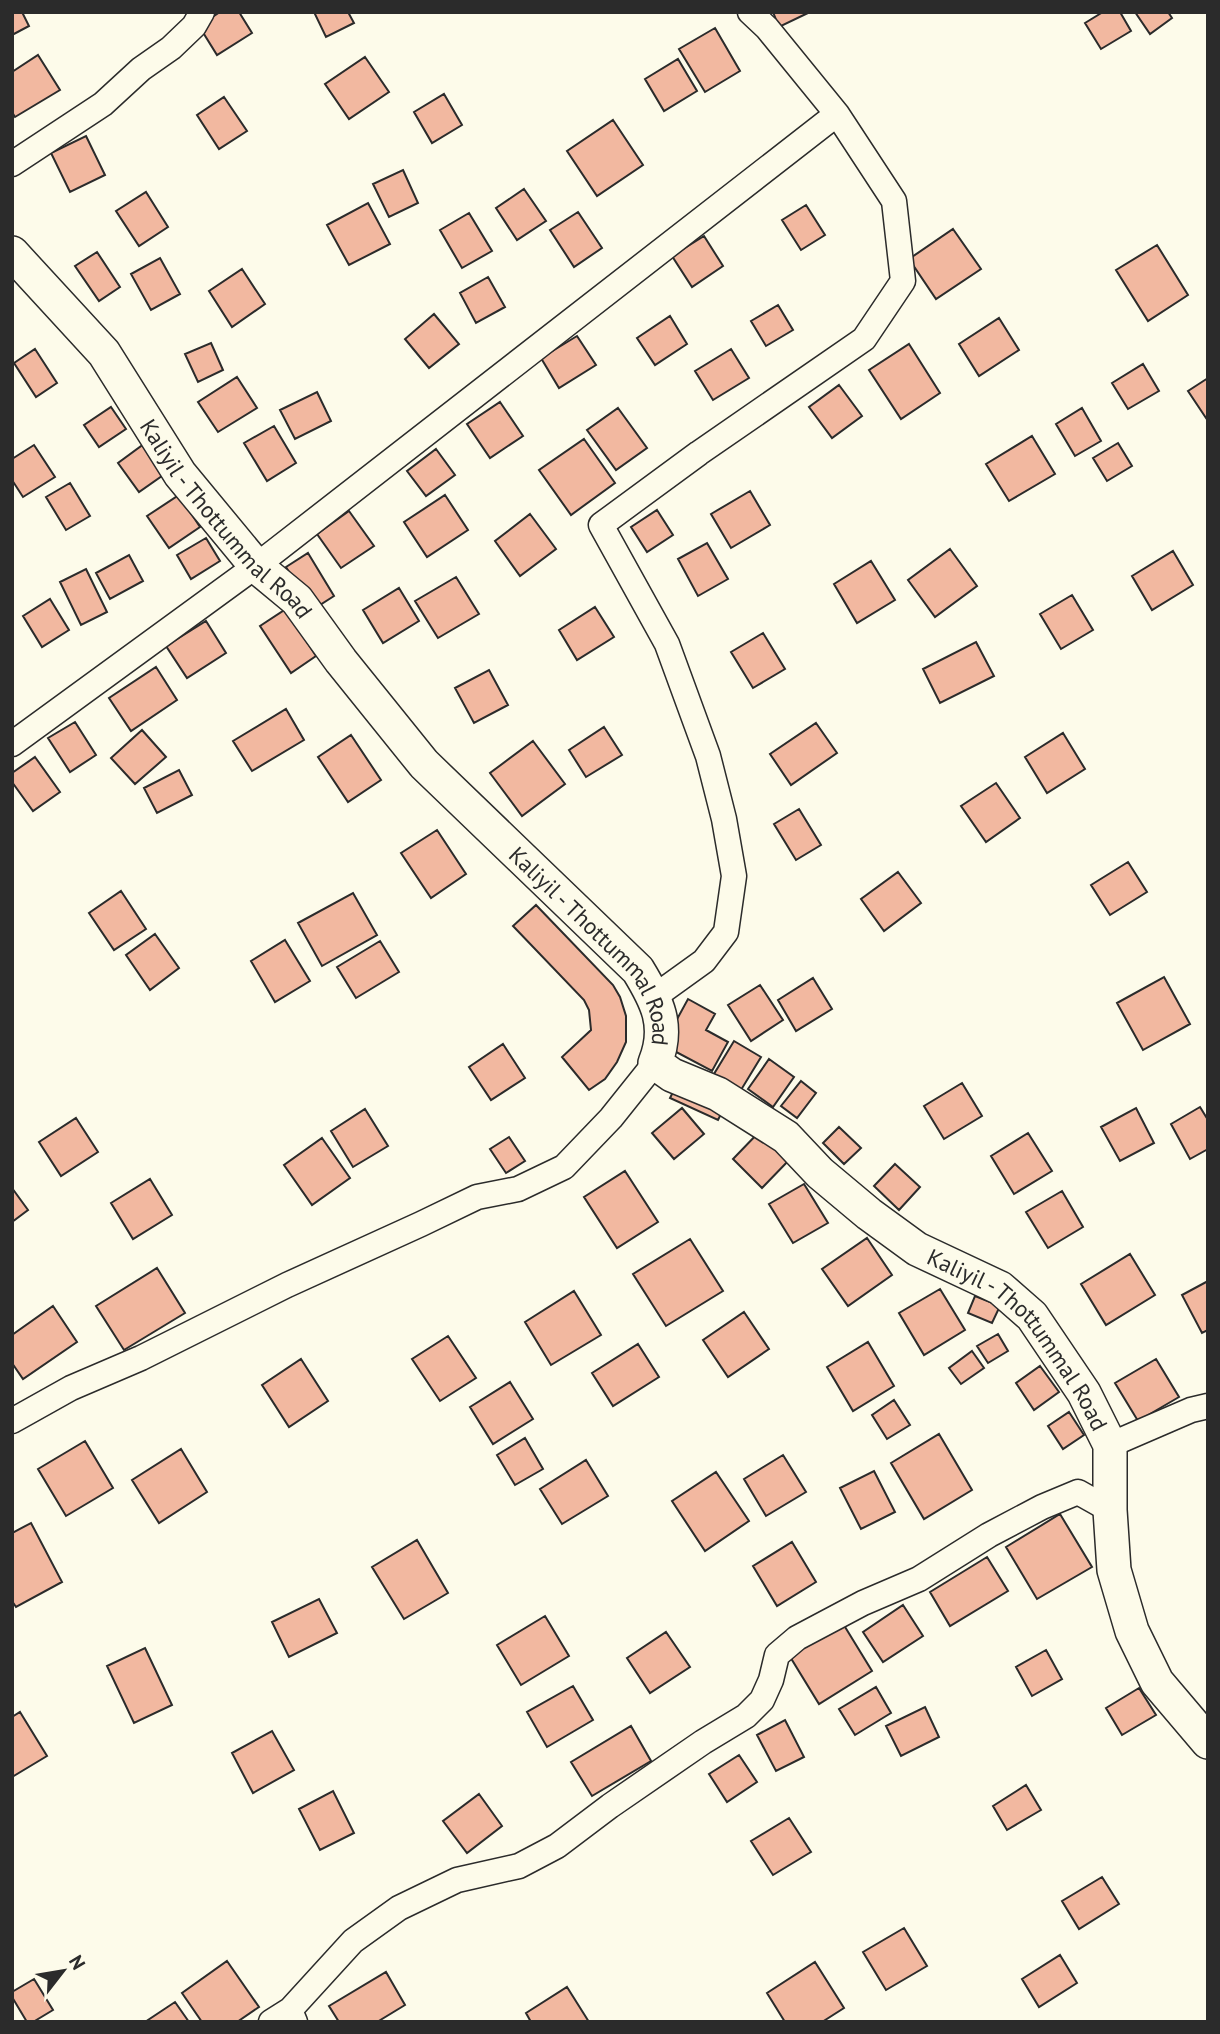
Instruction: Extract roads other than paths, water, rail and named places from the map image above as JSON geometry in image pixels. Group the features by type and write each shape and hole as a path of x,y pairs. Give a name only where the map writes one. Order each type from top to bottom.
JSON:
{"main road":[{"name":"Kaliyil - Thottummal Road","path":"12,254 104,353 180,474 256,566 297,600 424,764 638,970 654,997 661,1017 661,1038 656,1063 672,1075 718,1094 786,1137 820,1172 869,1214 918,1249 1000,1288 1032,1316 1084,1393 1110,1445 1114,1570 1132,1632 1157,1682 1208,1742"}],"street":[{"path":"12,164 103,104 141,69 171,48 194,26 202,12"},
{"path":"654,997 704,961 726,932 734,876 724,819 708,756 667,644 601,525 699,453 864,339 903,281 894,201 837,114 767,28 750,12"},
{"path":"12,744 256,566 837,114"},
{"path":"12,1421 71,1388 477,1196 518,1189 564,1167 611,1118 656,1063"},
{"path":"1110,1445 1191,1410 1208,1406"},
{"path":"285,2018 353,1941 398,1908 457,1880 519,1866 557,1846 630,1792 746,1716 762,1700 771,1680 776,1655 797,1638 863,1603 919,1579 989,1535 1069,1495 1079,1492 1111,1510"}]}
